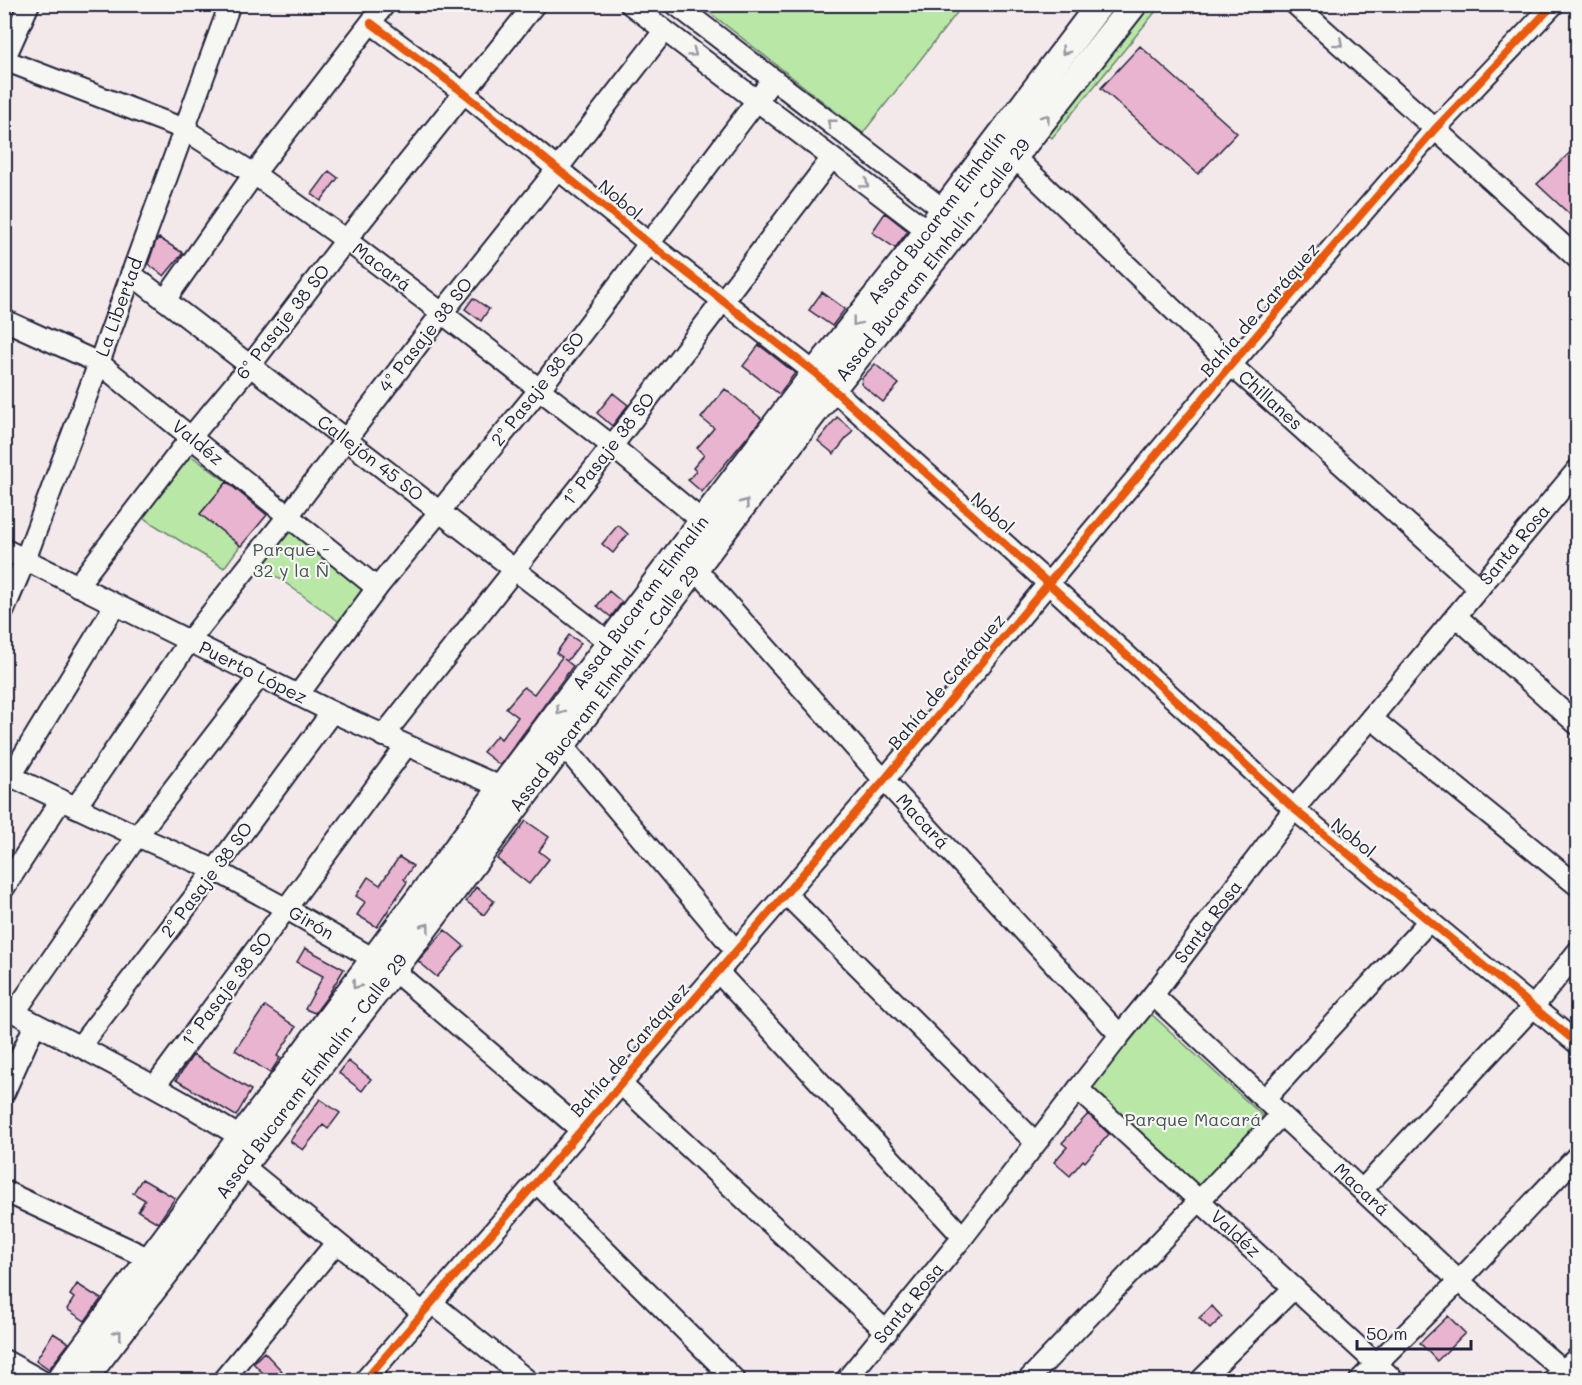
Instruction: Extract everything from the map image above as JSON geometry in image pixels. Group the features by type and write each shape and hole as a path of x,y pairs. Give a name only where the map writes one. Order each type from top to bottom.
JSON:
{"main road":[{"name":"Assad Bucaram Elmhalín","path":"60,1380 159,1265 384,964 503,788 610,643 688,560 823,381 928,231 1100,4"},
{"name":"Assad Bucaram Elmhalín - Calle 29","path":"823,381 1015,158 1134,4"},
{"name":"Assad Bucaram Elmhalín - Calle 29","path":"384,964 562,744 688,560"},
{"path":"82,1380 159,1265"}],"street":[{"path":"4,60 30,4"},
{"name":"La Libertad","path":"4,610 99,363 230,4"},
{"path":"165,300 254,174 385,4"},
{"name":"6º Pasaje 38 SO","path":"77,586 346,240 535,4"},
{"path":"630,4 928,231"},
{"path":"675,4 944,210"},
{"path":"1295,4 1578,259"},
{"name":"Bahía de Caráquez","path":"365,1380 884,780 1231,365 1435,129 1554,4"},
{"name":"Nobol","path":"371,23 464,93 823,381 1048,583 1293,809 1578,1044"},
{"name":"4º Pasaje 38 SO","path":"4,888 190,640 288,516 442,313 664,31"},
{"name":"Macará","path":"4,60 184,129 254,174 442,313 612,446 711,528"},
{"name":"2º Pasaje 38 SO","path":"298,695 377,588 539,390 773,79"},
{"name":"Chillanes","path":"1015,158 1231,365 1479,588"},
{"name":"1º Pasaje 38 SO","path":"383,736 612,446 831,159"},
{"name":"Callejón 45 SO","path":"131,274 610,643"},
{"name":"Valdéz","path":"4,320 99,363 377,588"},
{"name":"Santa Rosa","path":"846,1380 963,1237 1035,1142 1153,995 1293,809 1578,469"},
{"name":"Puerto López","path":"4,549 332,712 503,788"},
{"name":"Macará","path":"688,560 884,780 1120,1035"},
{"path":"8,774 115,605"},
{"path":"1456,616 1578,725"},
{"path":"260,676 137,836 10,1010 155,1086 242,1151 336,1243 527,1380"},
{"name":"2º Pasaje 38 SO","path":"80,1046 332,712"},
{"path":"1371,718 1578,886"},
{"path":"562,744 736,951"},
{"name":"1º Pasaje 38 SO","path":"155,1086 406,746"},
{"name":"Girón","path":"8,774 137,836 215,870 384,964 581,1130"},
{"path":"786,894 1035,1142"},
{"path":"1265,1100 1430,920"},
{"path":"1362,1190 1534,1006 1578,951"},
{"path":"718,972 963,1237"},
{"name":"Macará","path":"1153,995 1459,1281 1567,1372"},
{"path":"4,1093 34,1024"},
{"path":"621,1084 887,1332"},
{"name":"Valdéz","path":"1078,1089 1394,1380"},
{"path":"1028,1380 1281,1115"},
{"path":"1360,1380 1459,1281 1578,1155"},
{"path":"536,1182 735,1380"},
{"path":"4,1191 159,1265"},
{"path":"223,1380 336,1243"},
{"path":"1201,1380 1294,1288"},
{"path":"4,1360 40,1380"}],"green space":[{"path":"700,5 963,5 863,133"},
{"path":"1140,5 1161,5 1052,138 1042,130"},
{"path":"186,452 227,482 200,514 240,546 224,568 140,516"},
{"name":"Parque - 32 y la Ñ","path":"285,528 365,589 341,623 255,561"},
{"name":"Parque Macará","path":"1149,1012 1263,1116 1197,1191 1088,1089"}],"building":[{"path":"1140,46 1237,133 1198,174 1101,88"},
{"path":"1578,145 1578,222 1537,184"},
{"path":"329,171 338,178 321,201 312,194"},
{"path":"885,213 908,231 895,248 872,232"},
{"path":"159,238 183,253 164,276 148,264"},
{"path":"822,292 845,309 832,326 809,310"},
{"path":"473,298 489,309 481,321 465,309"},
{"path":"759,345 795,373 779,394 743,366"},
{"path":"875,364 899,384 883,402 861,384 862,378"},
{"path":"725,389 762,419 702,492 688,480 696,471 693,468 704,455 697,448 714,428 701,418"},
{"path":"613,393 628,405 612,426 597,413"},
{"path":"837,417 853,430 834,454 818,441"},
{"path":"227,482 267,515 241,546 200,514"},
{"path":"618,525 628,534 613,553 602,544"},
{"path":"609,591 622,602 611,617 597,606"},
{"path":"569,635 581,643 567,661 564,659 573,666 500,765 483,752 497,735 501,739 518,717 506,708 524,687 534,694 562,657 556,653"},
{"path":"526,821 549,837 539,851 549,859 529,884 497,859"},
{"path":"399,857 413,866 404,879 407,882 377,927 357,915 365,902 356,896 368,877 380,885"},
{"path":"476,887 494,901 484,915 466,901"},
{"path":"445,930 464,946 437,977 418,961"},
{"path":"305,948 344,969 315,1013 305,1009 323,976 297,962"},
{"path":"265,1006 296,1027 277,1056 280,1058 270,1073 235,1050"},
{"path":"193,1055 251,1090 236,1116 176,1080"},
{"path":"348,1061 371,1079 362,1091 339,1073"},
{"path":"320,1099 340,1113 328,1129 323,1125 303,1150 290,1141"},
{"path":"1088,1114 1109,1134 1070,1176 1054,1162 1067,1147 1062,1143"},
{"path":"142,1179 175,1198 158,1223 138,1211 145,1200 133,1193"},
{"path":"77,1284 101,1299 85,1321 67,1309 74,1298 70,1295"},
{"path":"1212,1306 1222,1317 1210,1329 1199,1318"},
{"path":"1448,1316 1465,1333 1437,1361 1420,1343"},
{"path":"53,1333 69,1343 49,1369 36,1360"},
{"path":"264,1352 282,1371 272,1380 253,1363"}],"cycle path":[{"path":"365,1380 884,780 1231,365 1435,129 1554,4"},
{"path":"371,23 464,93 650,244 815,373 1294,809 1578,1044"}]}
